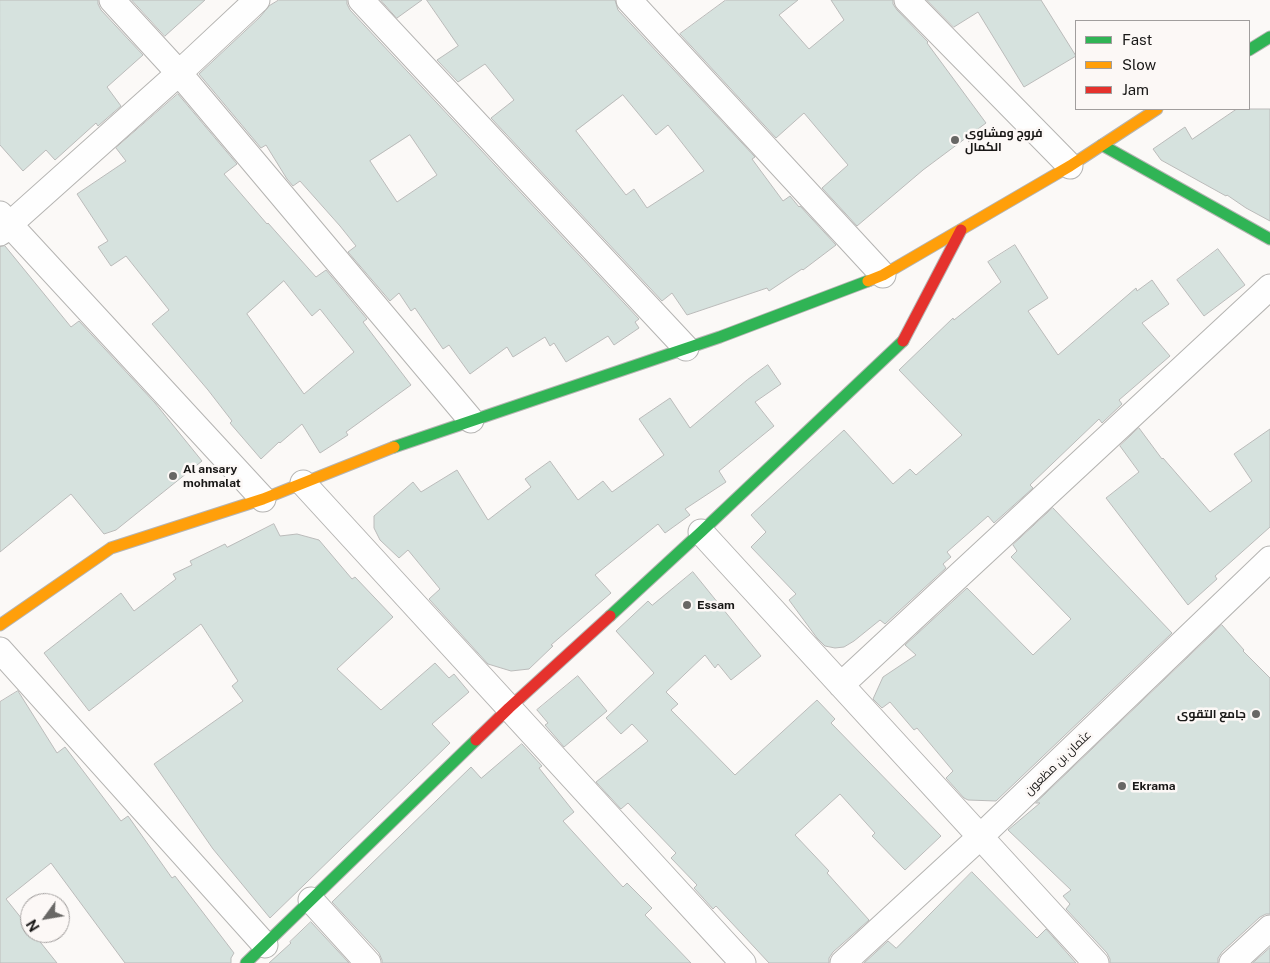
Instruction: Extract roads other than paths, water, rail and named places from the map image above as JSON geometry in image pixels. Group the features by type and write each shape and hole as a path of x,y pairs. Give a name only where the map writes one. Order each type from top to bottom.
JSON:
{"street":[{"path":"112,0 179,73 471,420"},
{"path":"257,0 179,73 3,224 263,499"},
{"path":"361,0 686,348"},
{"path":"629,0 883,275"},
{"path":"907,0 1070,166"},
{"path":"1250,49 1270,37"},
{"path":"0,625 111,548 263,499 409,441 686,348 883,275 1070,166 1156,110"},
{"path":"1102,145 1270,240"},
{"path":"246,963 509,708 701,532 904,340 961,230"},
{"path":"841,685 1270,287"},
{"path":"303,483 743,963"},
{"path":"701,532 1096,963"},
{"name":"عثمان بن مظعون","path":"843,963 980,837 1270,559"},
{"path":"0,650 265,945"},
{"path":"311,900 368,963"},
{"path":"1232,963 1270,928"}],"place":[{"name":"فروج ومشاوي الكمال","path":"955,140"},
{"name":"Al ansary mohmalat","path":"173,476"},
{"name":"Essam","path":"687,605"},
{"name":"جامع التقوى","path":"1256,714"},
{"name":"Ekrama","path":"1122,786"}]}
